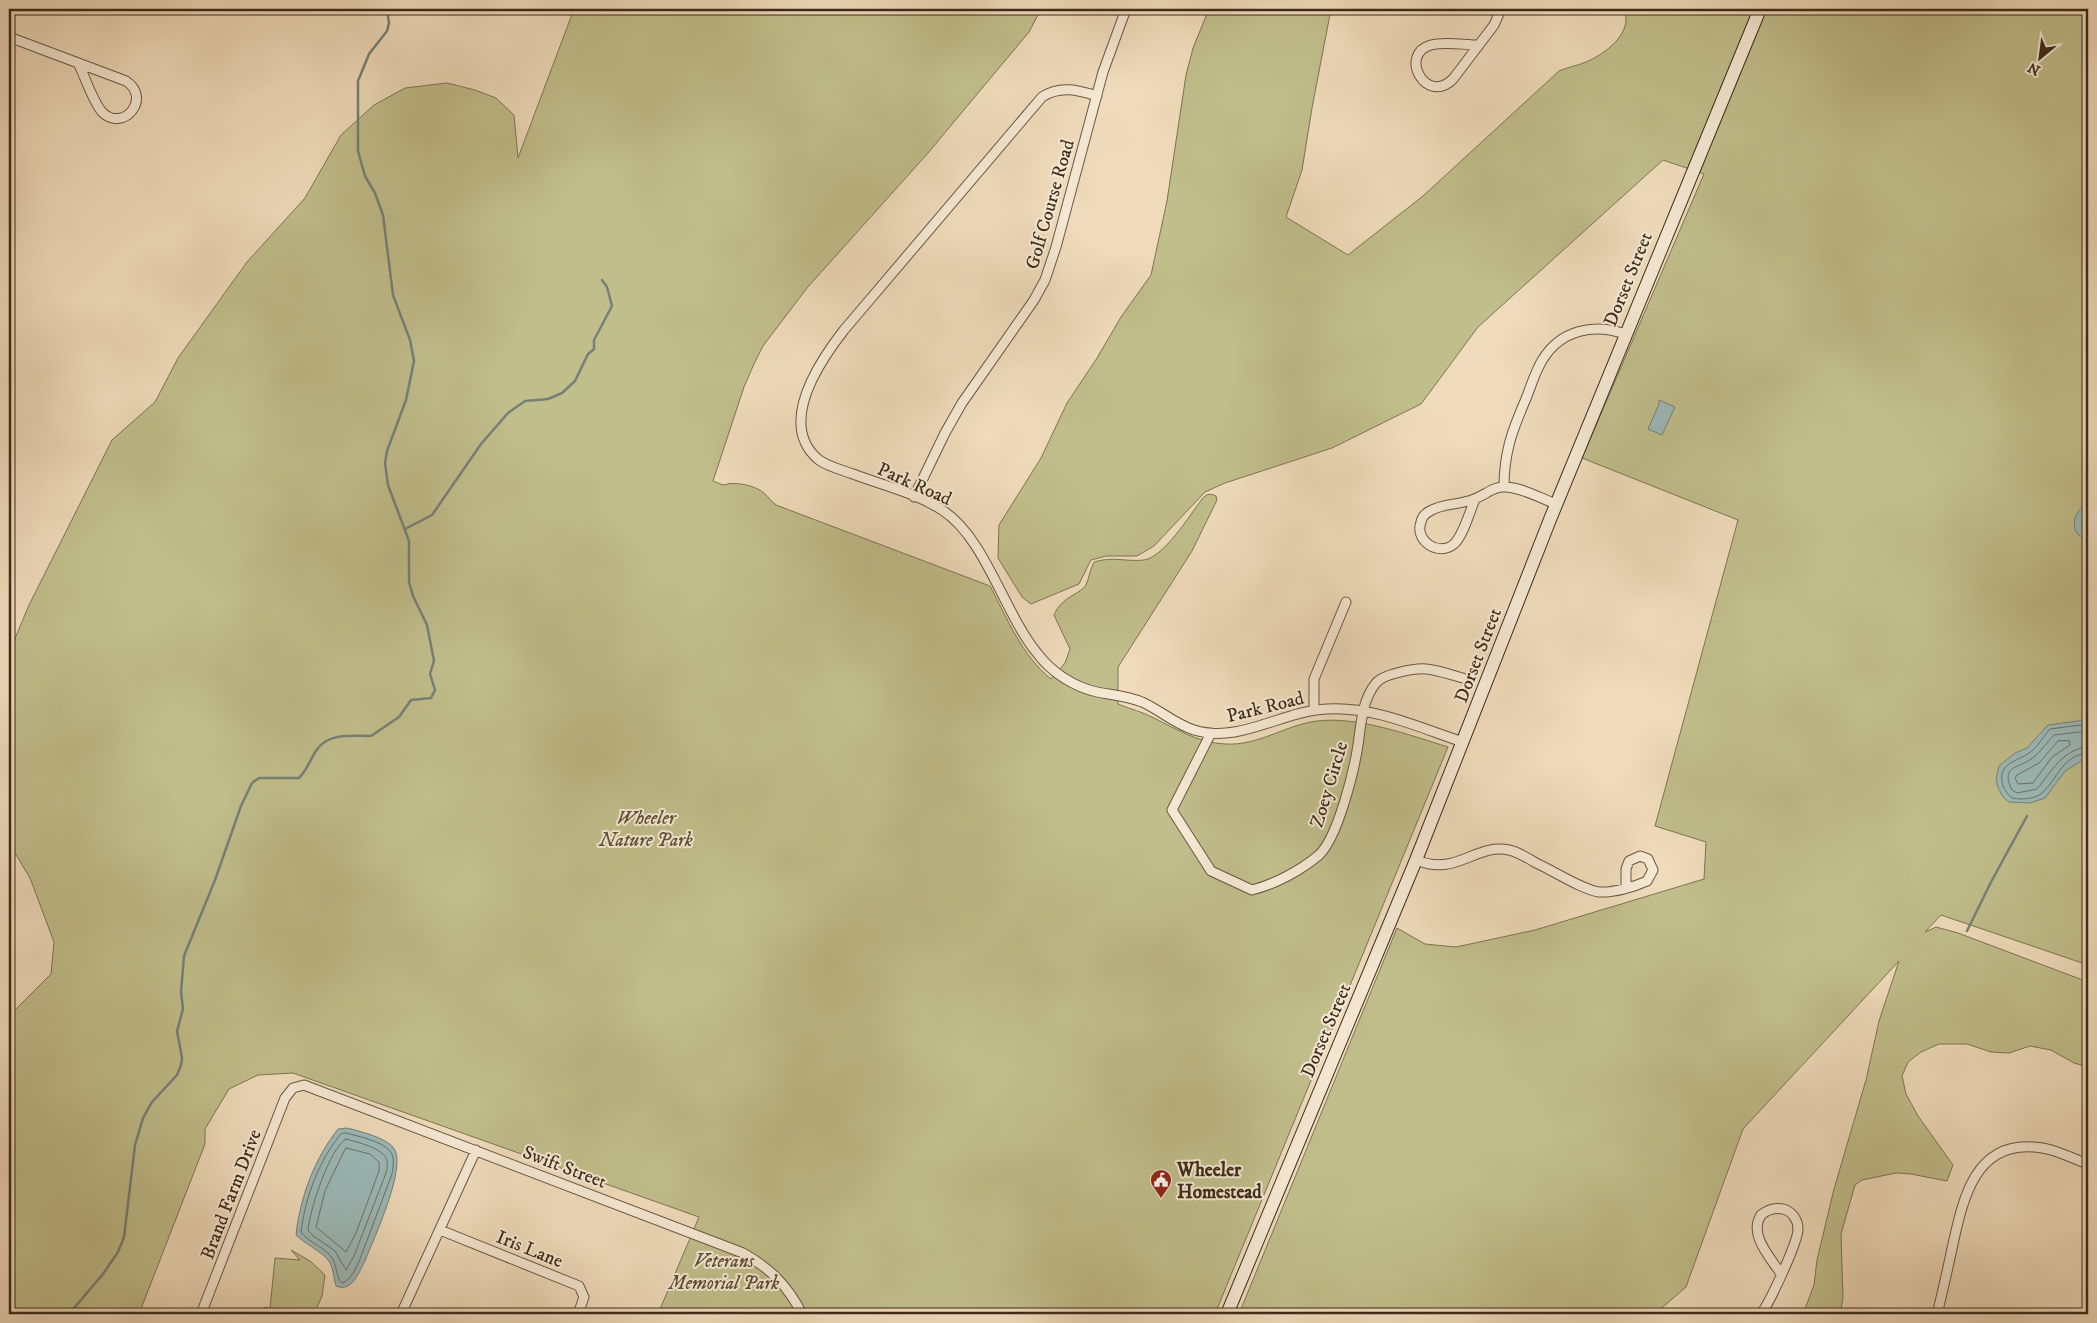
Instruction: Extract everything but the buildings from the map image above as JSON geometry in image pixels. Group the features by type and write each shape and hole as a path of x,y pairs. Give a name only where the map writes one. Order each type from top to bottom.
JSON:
{"street":[{"name":"Golf Course Road","path":"914,497 962,403 1034,300 1045,280 1056,248 1110,49 1126,9"},
{"path":"1479,45 1434,44 1426,47 1420,52 1416,60 1418,75 1423,82 1431,85 1447,84 1453,79 1479,45 1494,25 1501,9"},
{"name":"Dorset Street","path":"1226,1314 1416,860 1556,504 1760,9"},
{"path":"9,37 78,63 130,83 135,90 136,106 131,112 120,118 104,114 78,63"},
{"name":"Park Road","path":"1097,96 1076,90 1061,90 1042,97 844,330 827,353 813,378 805,400 802,421 804,438 810,451 820,461 914,497 944,511 966,532 1031,645 1053,670 1079,686 1140,701 1182,725 1211,733 1238,732 1290,715 1314,710 1339,708 1363,711 1463,742"},
{"path":"1504,487 1504,467 1511,435 1539,366 1546,354 1564,338 1581,330 1608,329 1625,334"},
{"path":"1476,499 1454,544 1441,549 1432,547 1425,542 1420,530 1421,521 1426,513 1434,509 1476,499 1489,491 1504,487 1517,489 1556,504"},
{"path":"1314,710 1314,679 1346,602"},
{"path":"1363,711 1368,695 1377,682 1395,673 1425,669 1463,678"},
{"name":"Zoey Circle","path":"1211,733 1172,810 1212,871 1252,890 1273,884 1320,854 1337,826 1355,764 1363,711"},
{"path":"1416,860 1439,866 1454,863 1490,850 1503,849 1516,852 1591,890 1606,892 1626,887"},
{"name":"Swift Street","path":"293,1088 309,1086 742,1253 762,1264 779,1279 793,1297 802,1314"},
{"name":"Brand Farm Drive","path":"201,1314 285,1098 293,1088"},
{"path":"1937,1314 1963,1201 1972,1180 1982,1166 2006,1150 2032,1146 2056,1152 2088,1164"},
{"path":"401,1314 476,1150"},
{"path":"1761,1314 1781,1274 1798,1234 1798,1226 1790,1212 1775,1208 1761,1215 1757,1222 1756,1230 1758,1238 1781,1274"},
{"name":"Iris Lane","path":"440,1230 579,1286 584,1297 578,1314"}],"green space":[{"path":"574,9 1041,9 1029,32 928,153 807,288 763,346 744,387 713,481 723,485 739,484 751,486 765,494 776,505 990,586 1023,648 1051,679 1065,663 1070,649 1054,615 1066,600 1084,588 1094,562 1107,559 1144,560 1152,557 1168,544 1204,497 1208,494 1214,495 1217,500 1192,551 1118,667 1118,704 1150,716 1188,735 1215,743 1237,744 1249,742 1305,723 1333,720 1366,724 1448,747 1215,1314 658,1314 699,1217 293,1073 258,1075 229,1089 205,1129 205,1144 139,1314 9,1314 9,1016 51,974 54,942 30,878 9,843 9,653 29,605 112,440 155,402 178,358 247,262 305,198 341,135 374,105 405,88 447,83 475,90 496,98 514,115 518,158"},
{"path":"1209,9 1331,9 1302,170 1286,217 1348,255 1423,196 1559,71 1586,62 1609,48 1616,41 1625,26 1624,9 2088,9 2088,965 1941,915 1925,932 1936,927 1958,933 2088,982 2088,1067 2074,1063 2051,1050 2030,1046 2009,1053 1991,1052 1967,1044 1939,1044 1921,1052 1908,1062 1902,1076 1906,1094 1918,1116 1953,1165 1947,1181 1896,1173 1862,1180 1855,1185 1841,1234 1843,1298 1840,1314 1803,1314 1814,1285 1817,1260 1834,1189 1866,1080 1879,1021 1899,961 1743,1129 1686,1287 1655,1314 1239,1314 1397,928 1425,944 1456,947 1535,930 1704,879 1706,842 1655,826 1738,520 1582,458 1704,174 1663,160 1478,327 1421,404 1332,448 1225,483 1205,492 1154,546 1137,556 1106,556 1091,560 1079,584 1031,604 1022,597 998,558 999,525 1041,458 1067,403 1121,317 1151,275 1167,201 1186,75 1193,48"},
{"path":"291,1250 310,1261 325,1275 322,1296 314,1314 292,1314 294,1312 271,1309 276,1314 249,1314 266,1307 270,1309 275,1258 300,1260"}],"water":[{"path":"1659,400 1675,407 1662,435 1648,429"},
{"path":"2088,502 2088,537 2080,536 2076,532 2074,523 2078,512"},
{"path":"2088,718 2088,757 2065,771 2045,798 2030,803 2009,802 2003,797 1996,779 1999,766 2015,753 2027,748 2048,725"},
{"path":"347,1128 384,1140 393,1147 397,1156 393,1185 388,1203 365,1261 351,1284 342,1287 336,1286 328,1260 296,1235 305,1192 322,1152 338,1129"}],"waterway":[{"path":"69,1314 103,1274 118,1252 124,1237 135,1145 143,1118 152,1102 177,1075 181,1065 182,1058 177,1031 183,1009 181,992 184,956 215,880 241,806 252,783 259,778 299,778 316,751 327,741 341,736 371,736 399,717 411,700 431,698 435,690 430,674 434,661 427,625 413,596 409,582 409,541 388,485 385,463 387,451 406,400 414,361 410,340 393,295 383,215 375,193 365,176 358,151 358,81 369,54 387,31 389,23 387,9"},
{"path":"405,529 432,515 481,444 508,413 525,401 548,399 562,393 575,381 588,354 594,349 594,340 612,306 607,287 602,280"},
{"path":"1967,931 2027,816"}],"place":[{"name":"Wheeler Homestead","path":"1161,1199"}],"park label":[{"name":"Wheeler Nature Park","path":"646,828"},
{"name":"Veterans Memorial Park","path":"724,1271"}]}
